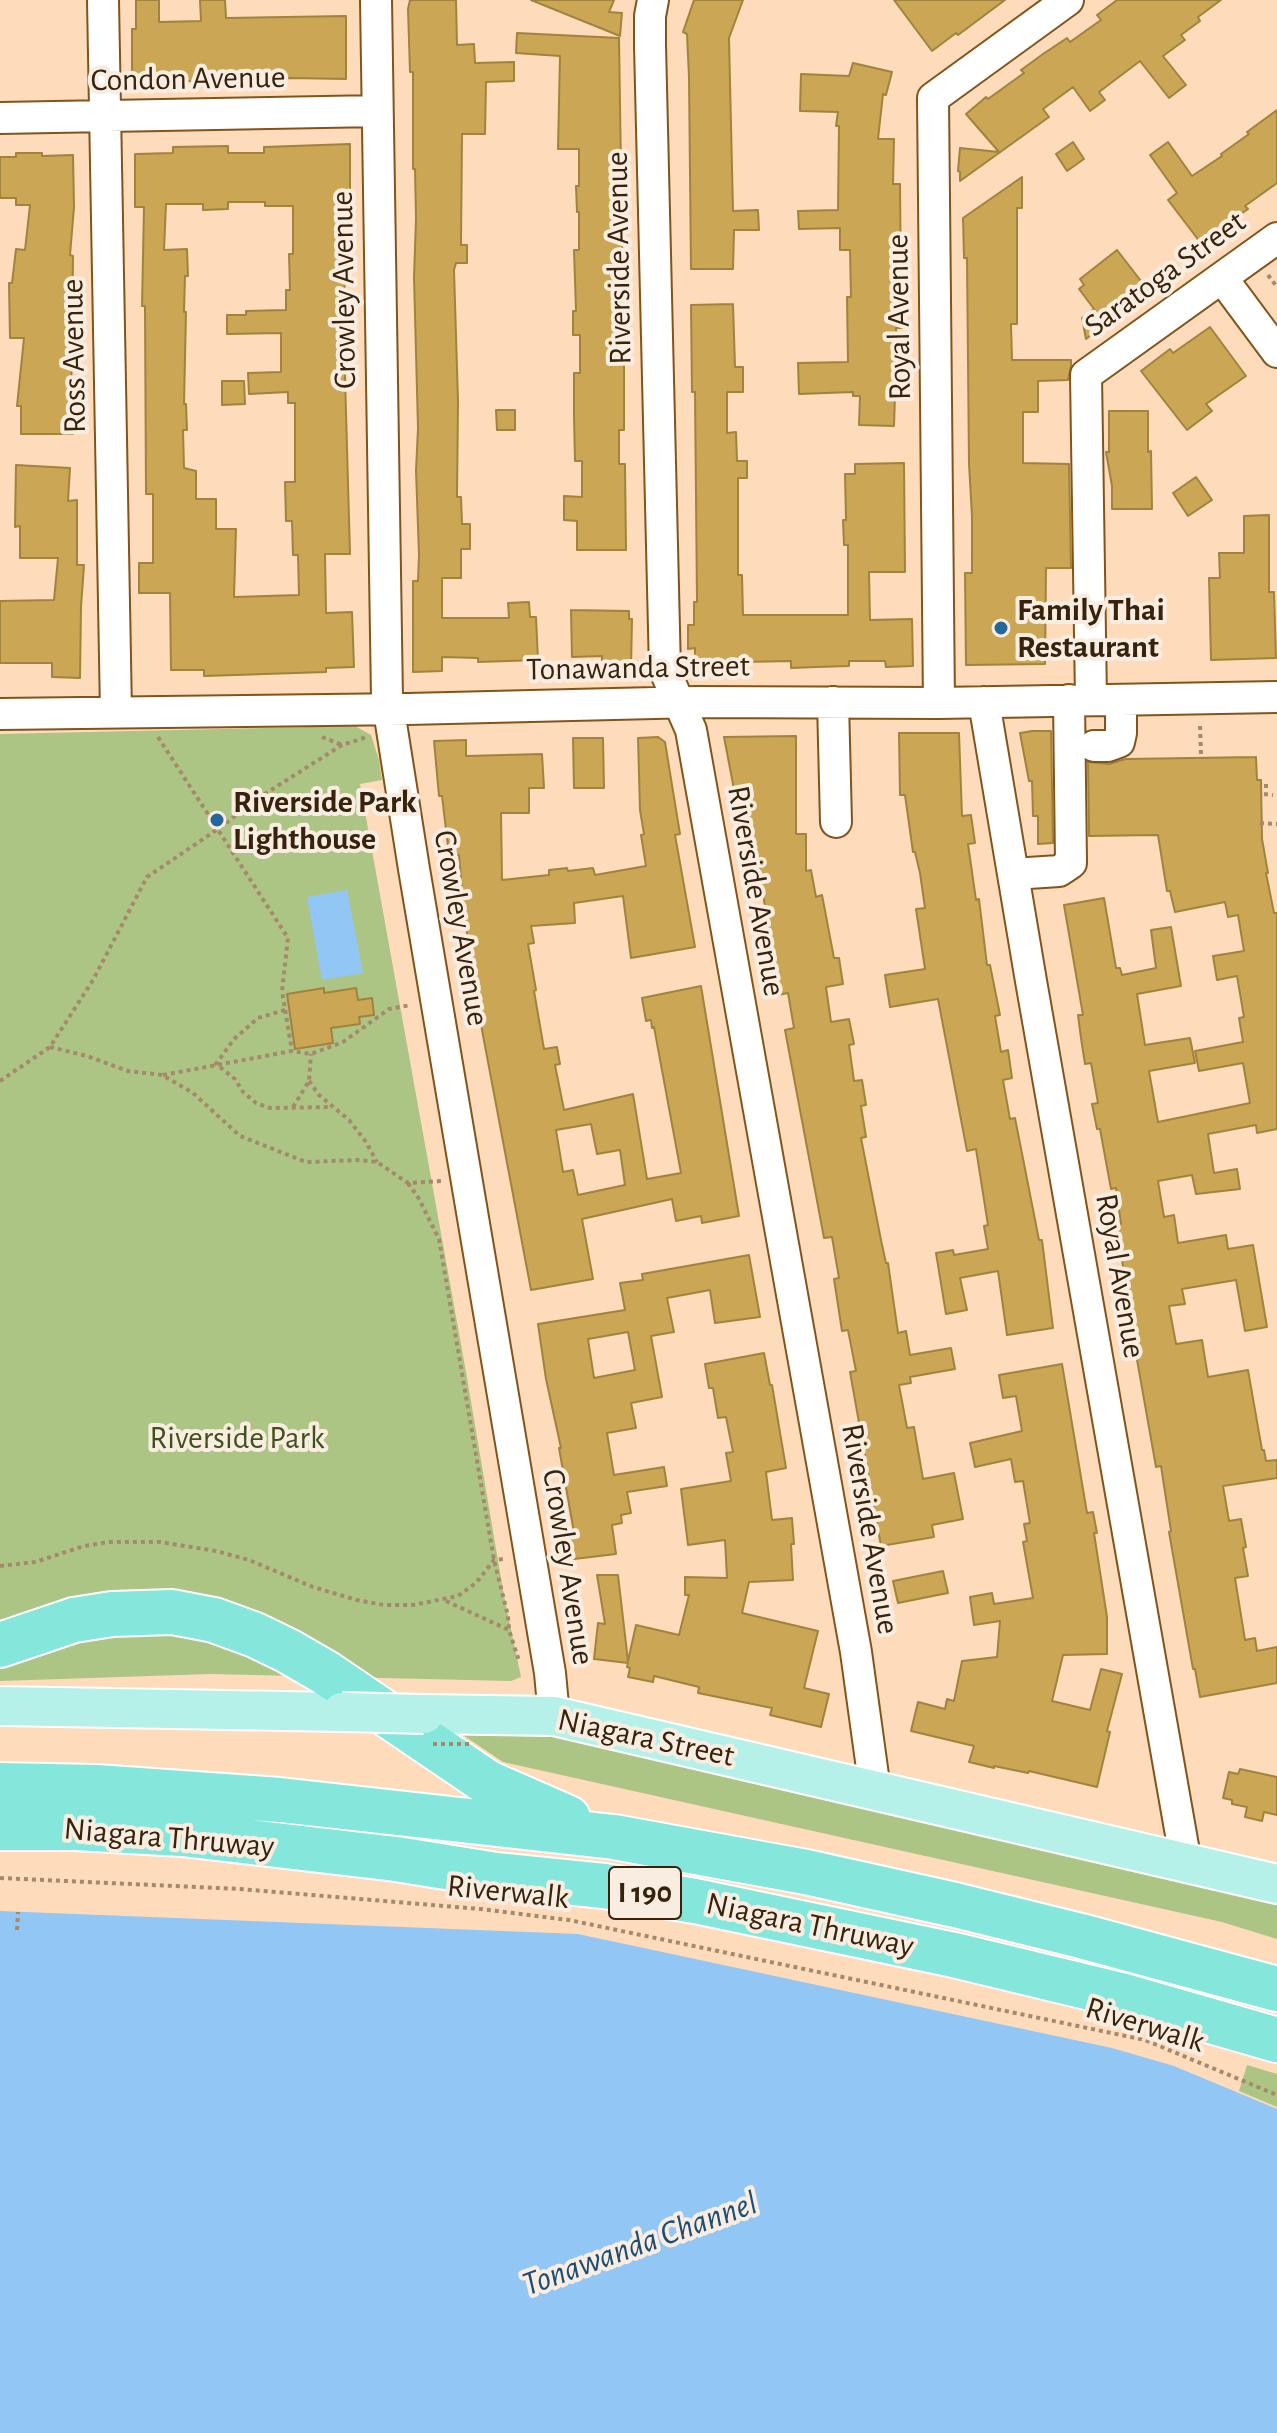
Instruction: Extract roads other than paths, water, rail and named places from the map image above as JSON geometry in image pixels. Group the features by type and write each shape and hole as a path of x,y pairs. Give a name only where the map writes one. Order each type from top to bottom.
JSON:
{"highway":[{"path":"0,1645 74,1620 112,1614 172,1612 214,1620 255,1635 313,1666 488,1783 614,1837"},
{"name":"Niagara Thruway","path":"0,1785 97,1787 280,1800 614,1837 806,1872 955,1905 1277,1989"},
{"name":"Niagara Thruway","path":"0,1828 75,1828 182,1834 396,1859 695,1901 954,1955 1124,1996 1277,2040"}],"main road":[{"name":"Niagara Street","path":"0,1706 554,1716 1277,1884"}],"street":[{"name":"Ross Avenue","path":"103,0 116,712"},
{"name":"Crowley Avenue","path":"376,0 389,709 550,1673 554,1716"},
{"name":"Riverside Avenue","path":"653,0 650,60 665,671 691,730 856,1652 875,1790"},
{"name":"Royal Avenue","path":"939,703 933,98 1068,0"},
{"name":"Condon Avenue","path":"0,118 377,111"},
{"name":"Saratoga Street","path":"1080,700 1086,375 1277,238"},
{"path":"1222,278 1277,352"},
{"name":"Tonawanda Street","path":"0,714 678,702 939,703 1277,697"},
{"path":"1013,874 1059,871 1071,863 1081,746 1080,700"},
{"path":"1081,746 1108,746 1119,742 1121,700"},
{"path":"833,702 836,822"},
{"name":"Royal Avenue","path":"984,702 1186,1863"}],"water":[{"path":"347,890 363,973 322,980 307,897"},
{"name":"Tonawanda Channel","path":"0,1911 578,1934 1112,2048 1174,2066 1277,2109 1277,2433 0,2433"}],"place":[{"name":"Family Thai Restaurant","path":"1001,628"},
{"name":"Riverside Park Lighthouse","path":"217,820"}],"park label":[{"name":"Riverside Park","path":"237,1438"}]}
